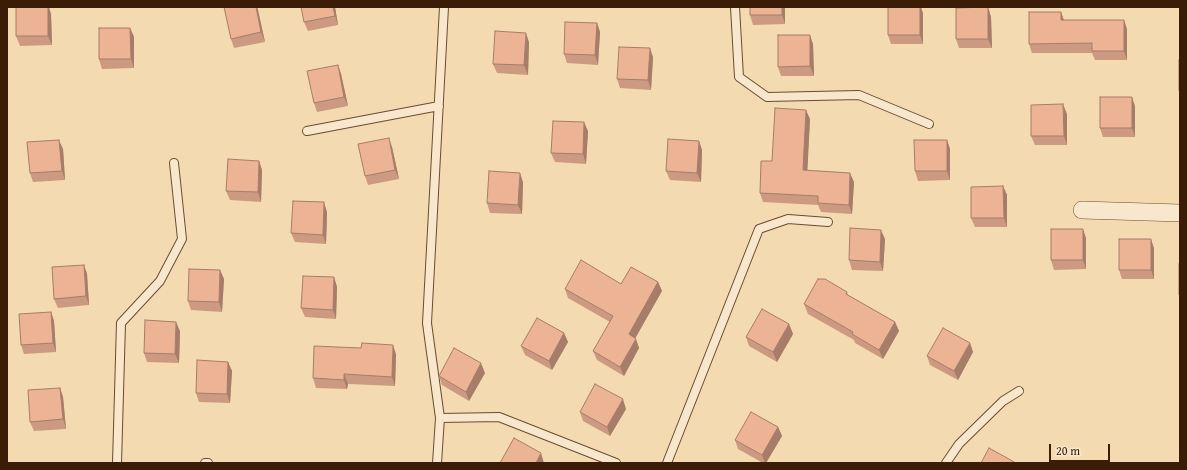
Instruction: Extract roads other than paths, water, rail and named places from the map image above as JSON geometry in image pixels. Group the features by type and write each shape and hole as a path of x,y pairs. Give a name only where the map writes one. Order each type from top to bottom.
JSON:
{"street":[{"path":"1082,210 1180,213"}],"lane":[{"path":"437,463 440,418 427,323 444,7"},
{"path":"735,7 739,77 767,97 859,95 929,124"},
{"path":"307,131 439,106"},
{"path":"117,463 122,323 160,281 182,239 174,163"},
{"path":"667,463 759,229 788,219 828,222"},
{"path":"946,463 959,444 970,433 1003,401 1019,391"},
{"path":"440,418 499,417 616,463"}]}
